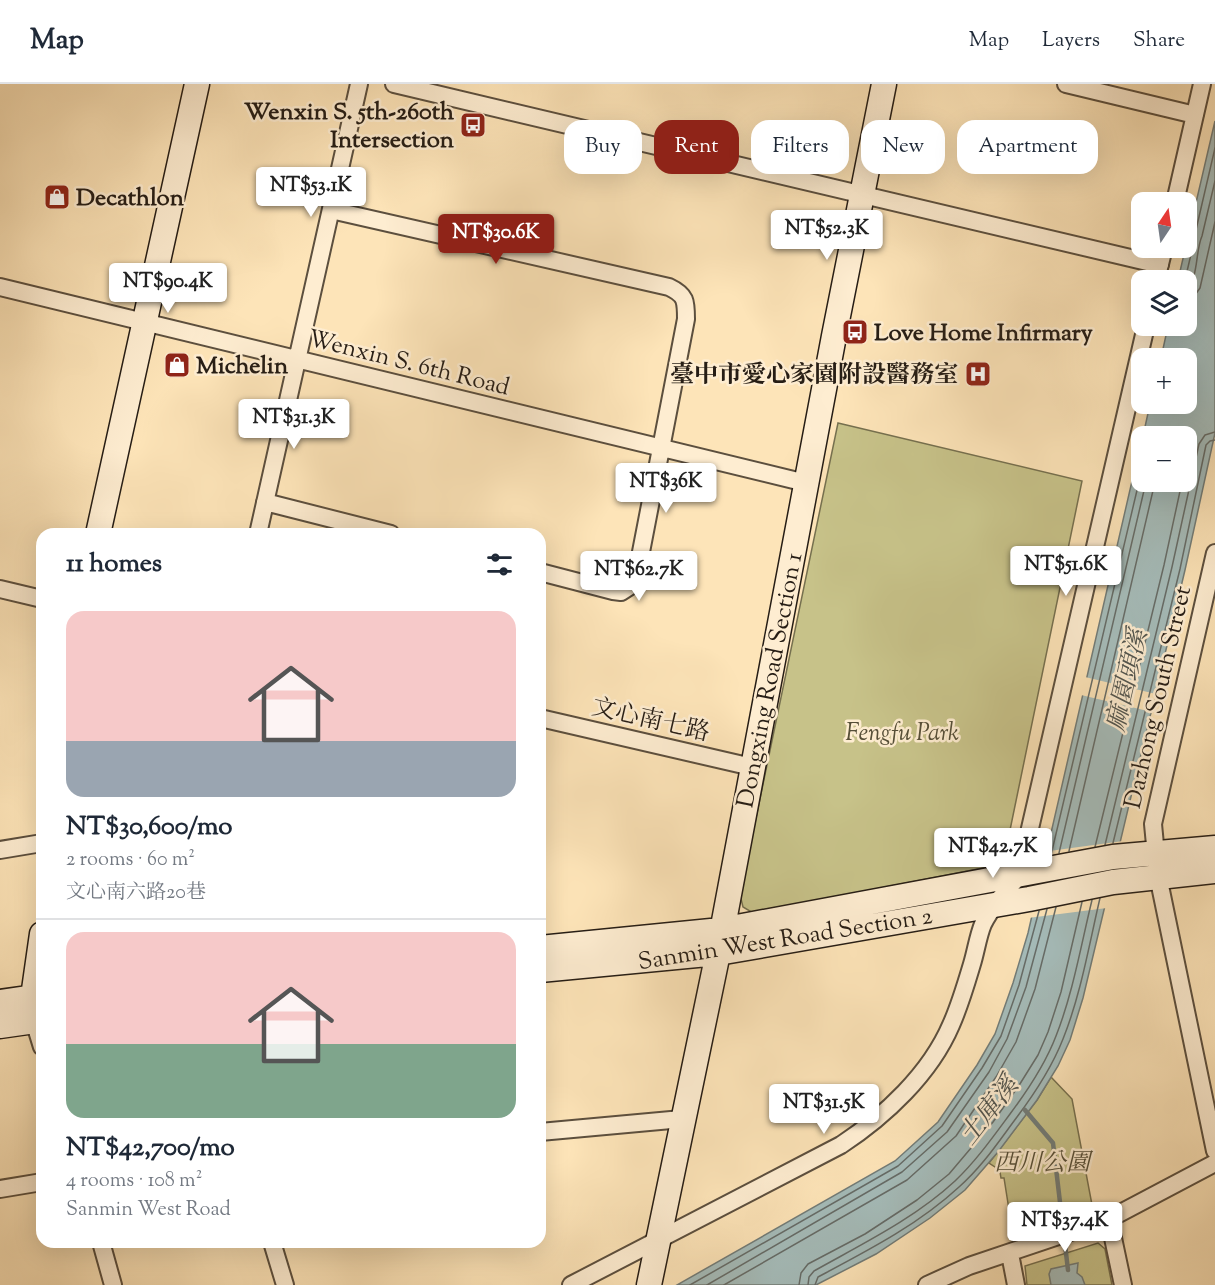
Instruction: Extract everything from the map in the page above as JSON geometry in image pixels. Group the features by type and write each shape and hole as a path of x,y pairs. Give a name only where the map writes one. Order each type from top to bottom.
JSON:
{"street":[{"path":"99,528 197,84"},
{"path":"259,528 359,84"},
{"path":"394,84 861,195 1147,270"},
{"name":"Dongxing Road Section 1","path":"650,1280 719,942 884,84"},
{"path":"1066,84 1195,116"},
{"path":"1177,192 1202,84"},
{"path":"331,210 669,287 681,293 686,303 687,319 635,583 621,592 546,574"},
{"name":"Wenxin S. 6th Road","path":"0,287 806,483"},
{"path":"571,1285 841,1145 876,1120 897,1100 924,1069 950,1027 967,981 983,924 994,905 1027,874 1144,336"},
{"path":"265,502 367,528"},
{"name":"Dazhong South Street","path":"1215,553 1153,824 1157,865 1215,1151"},
{"path":"0,588 36,597"},
{"name":"文心南七路","path":"546,719 752,766"},
{"path":"0,850 36,844"},
{"path":"1157,865 1215,848"},
{"path":"719,942 1113,857 1157,865 1215,871"},
{"name":"Sanmin West Road Section 2","path":"546,969 719,942 994,905 1113,882 1157,865"},
{"name":"Sanmin West Road Section 2","path":"546,948 719,942"},
{"path":"0,1002 36,1008"},
{"path":"0,1026 36,1009"},
{"path":"546,1131 682,1119"},
{"path":"927,1285 969,1266 1109,1220 1215,1163"},
{"path":"0,1189 36,1183"},
{"path":"1109,1220 1123,1285"},
{"path":"103,1248 113,1285"},
{"path":"274,1248 285,1285"},
{"path":"1010,1254 1017,1285"}],"green space":[{"name":"Fengfu Park","path":"838,423 1082,481 1003,864 753,913 743,907 740,895"},
{"name":"西川公園","path":"1051,1077 1072,1099 1093,1210 1013,1235 1004,1178 1001,1178 999,1166 995,1167 989,1163 1037,1100"},
{"name":"西川公園","path":"1098,1243 1105,1249 1112,1285 1027,1285 1025,1266"}],"water":[{"path":"1215,121 1215,433 1185,570 1083,998 1070,1040 1058,1066 1037,1100 998,1152 965,1190 930,1218 876,1254 816,1285 677,1285 895,1161 938,1122 995,1034 1028,933 1131,485 1131,492 1197,492 1197,426 1145,426 1148,414 1197,414 1197,348 1163,348 1166,336 1197,336 1197,270 1180,270 1183,258 1197,258 1197,198"},
{"path":"1078,1263 1077,1273 1082,1277 1085,1285 1051,1285 1049,1274 1051,1269"}],"pier":[{"path":"1085,677 1156,694 1152,712 1081,695"},
{"path":"1123,841 1107,908 1028,918 1042,852"}],"waterway":[{"path":"1025,1110 1053,1143 1068,1270"}],"place":[{"name":"Wenxin S. 5th-260th Intersection","path":"473,125"},
{"name":"Decathlon","path":"57,197"},
{"name":"Love Home Infirmary","path":"855,332"},
{"name":"Michelin","path":"177,365"},
{"name":"臺中市愛心家園附設醫務室","path":"978,374"}],"water label":[{"name":"麻園頭溪","path":"1126,680"},
{"name":"土庫溪","path":"988,1110"}]}
